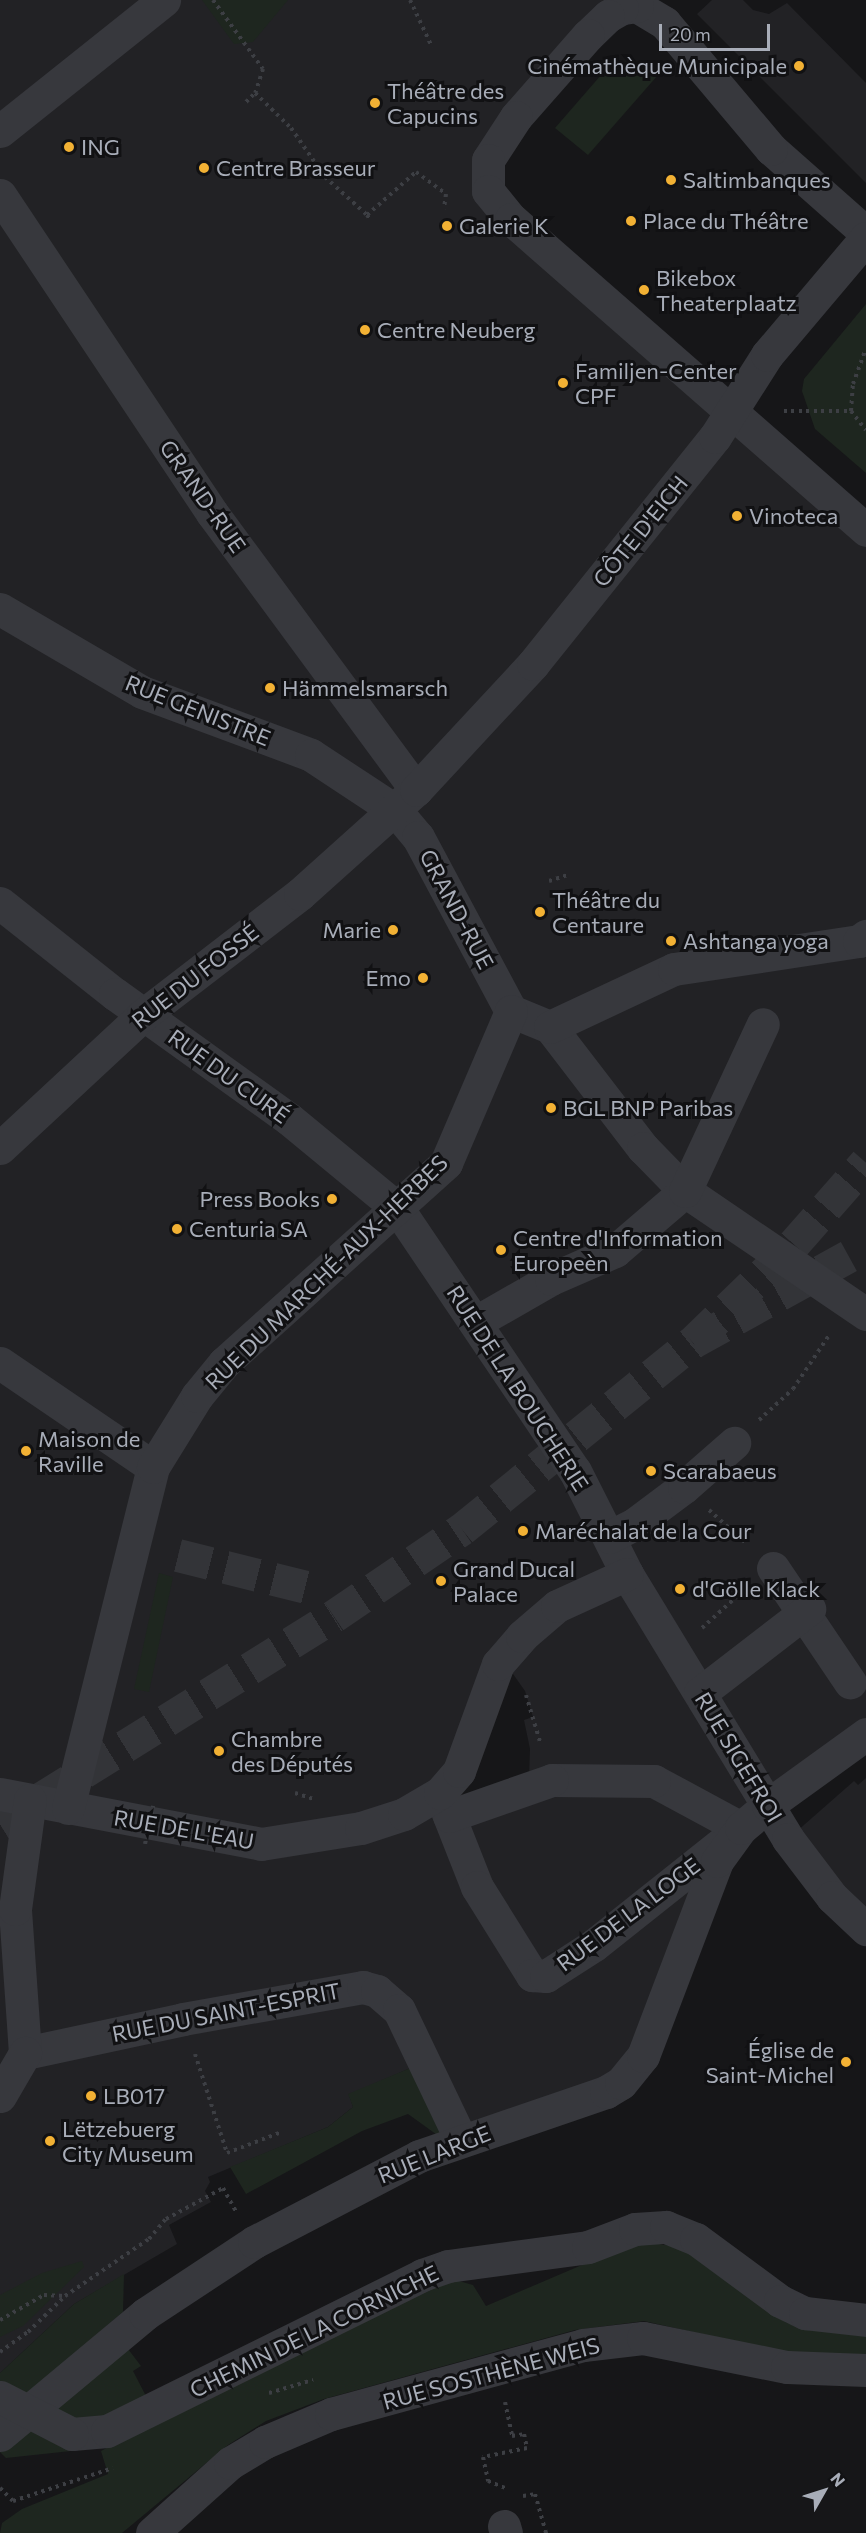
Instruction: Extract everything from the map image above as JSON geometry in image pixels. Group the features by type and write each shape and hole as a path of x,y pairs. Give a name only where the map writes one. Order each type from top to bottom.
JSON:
{"street":[{"path":"0,131 164,0"},
{"path":"866,233 771,149 664,23 636,3 608,16 516,117 488,160 488,191 511,219 866,530"},
{"name":"GRAND-RUE","path":"0,195 406,801 418,837 511,1011"},
{"name":"CÔTE D'EICH","path":"406,801 533,664 715,437 767,355 866,238"},
{"name":"RUE GENISTRE","path":"0,609 142,692 310,755 406,801"},
{"name":"RUE DU FOSSÉ","path":"0,1148 143,1015 300,894 406,801"},
{"name":"RUE DU CURÉ","path":"0,903 143,1015 289,1119 398,1209"},
{"path":"550,1027 674,969 859,941 866,936"},
{"path":"511,1011 550,1027 643,1148 685,1191 858,1309"},
{"name":"RUE DU MARCHÉ-AUX-HERBES","path":"68,1808 153,1467 197,1396 224,1363 398,1209 446,1163 511,1011"},
{"path":"476,1322 551,1279 615,1251 685,1191 763,1024"},
{"name":"RUE DE LA BOUCHERIE","path":"398,1209 575,1471 627,1574"},
{"path":"0,1363 153,1467"},
{"path":"609,1537 674,1494 734,1443"},
{"path":"773,1568 806,1611 850,1682"},
{"path":"449,1793 498,1664 522,1636 557,1606 627,1574"},
{"name":"RUE SIGEFROI","path":"627,1574 768,1805 832,1897 866,1929"},
{"path":"700,1693 806,1611"},
{"name":"RUE LARGE","path":"0,2435 122,2331 224,2259 384,2172 461,2140 606,2092 634,2070 643,2056 699,1900 717,1861 741,1828 768,1805 866,1734"},
{"name":"RUE DE L'EAU","path":"15,1797 261,1844 361,1828 404,1814 449,1793 552,1780 644,1780 654,1781 741,1828"},
{"name":"RUE DE LA LOGE","path":"449,1793 477,1887 524,1966 532,1975 546,1976 594,1945 741,1828"},
{"path":"0,2096 10,2085 25,2054 11,2024 15,1909 15,1797"},
{"name":"RUE DU SAINT-ESPRIT","path":"25,2054 183,2019 349,1987 377,1991 399,2010 461,2140"},
{"name":"CHEMIN DE LA CORNICHE","path":"0,2397 72,2434 107,2431 422,2275 448,2266 588,2247 635,2229 666,2227 696,2239 780,2301 805,2313 866,2320"},
{"name":"RUE SOSTHÈNE WEIS","path":"152,2533 231,2463 265,2442 331,2414 583,2345 643,2338 787,2367 866,2370"}],"path":[{"path":"213,0 263,69 255,93 246,102"},
{"path":"410,0 432,47"},
{"path":"255,93 291,128 325,177 371,221"},
{"path":"367,215 416,172 446,194 444,209"},
{"path":"866,349 852,384 851,411 866,430"},
{"path":"730,411 851,411"},
{"path":"549,881 568,875"},
{"path":"734,1443 793,1389 858,1309"},
{"path":"703,1505 746,1544"},
{"path":"693,1636 730,1602"},
{"path":"533,1718 536,1726"},
{"path":"145,1844 153,1806"},
{"path":"183,2019 227,2153 279,2133"},
{"path":"0,2352 28,2332 65,2296 149,2239 166,2219 208,2196"},
{"path":"0,2319 44,2295 65,2296"},
{"path":"483,2457 527,2448 524,2434 512,2436 505,2400"}],"shaded area":[{"path":"0,0 635,0 622,8 486,174 866,530 866,1734 741,1828 642,2059 461,2140 424,2062 349,2095 353,2107 328,2127 208,2177 210,2182 205,2191 211,2202 169,2225 177,2244 74,2304 0,2373","holes":["499,1664 513,1674 525,1691 533,1717 524,1720 530,1749 529,1777 450,1816"]},
{"path":"202,0 288,0 253,42 234,44"},
{"name":"Cinémathèque Municipale","path":"712,0 743,0 753,10 769,14 787,3 866,83 866,183 697,14"},
{"path":"631,60 646,65 658,75 588,155 555,128 608,67"},
{"path":"866,304 866,473 815,429 802,391 804,379"},
{"path":"159,1573 173,1577 149,1692 134,1689"},
{"path":"866,1778 866,1929 788,1839 854,1781 858,1785"},
{"path":"415,2066 447,2134 440,2137 408,2114 362,2131 246,2194 230,2167 328,2127 353,2107 348,2094"},
{"path":"638,2241 686,2248 787,2323 866,2333 866,2357 777,2351 644,2321 575,2330 324,2399 266,2421 228,2445 122,2533 0,2533 2,2523 22,2509 108,2474 101,2451 242,2376 445,2277 473,2285 486,2306"},
{"path":"82,2261 84,2267 23,2326 0,2337 0,2295 42,2273"},
{"path":"124,2274 123,2312 26,2395 0,2383 0,2373 74,2304"},
{"path":"125,2345 141,2366 133,2371 147,2398 110,2418 73,2419 49,2406"},
{"path":"0,2411 71,2451 6,2458 0,2452"}],"tunnel":[{"path":"0,1824 334,1616 462,1529 693,1342 794,1244 866,1162"},
{"path":"693,1342 849,1256"},
{"path":"178,1555 318,1590"}],"place":[{"name":"Cinémathèque Municipale","path":"799,66"},
{"name":"Théâtre des Capucins","path":"375,103"},
{"name":"ING","path":"69,147"},
{"name":"Centre Brasseur","path":"204,168"},
{"name":"Saltimbanques","path":"671,180"},
{"name":"Place du Théâtre","path":"631,221"},
{"name":"Galerie K","path":"447,226"},
{"name":"Bikebox Theaterplaatz","path":"644,290"},
{"name":"Centre Neuberg","path":"365,330"},
{"name":"Familjen-Center CPF","path":"563,383"},
{"name":"Vinoteca","path":"737,516"},
{"name":"Hämmelsmarsch","path":"270,688"},
{"name":"Théâtre du Centaure","path":"540,912"},
{"name":"Marie","path":"393,930"},
{"name":"Ashtanga yoga","path":"671,941"},
{"name":"Emo","path":"423,978"},
{"name":"BGL BNP Paribas","path":"551,1108"},
{"name":"Press Books","path":"332,1199"},
{"name":"Centuria SA","path":"177,1229"},
{"name":"Centre d'Information Europeèn","path":"501,1250"},
{"name":"Maison de Raville","path":"26,1451"},
{"name":"Scarabaeus","path":"651,1471"},
{"name":"Maréchalat de la Cour","path":"523,1531"},
{"name":"Grand Ducal Palace","path":"441,1581"},
{"name":"d'Gölle Klack","path":"680,1589"},
{"name":"Chambre des Députés","path":"219,1751"},
{"name":"Église de Saint-Michel","path":"846,2062"},
{"name":"LB017","path":"91,2096"},
{"name":"Lëtzebuerg City Museum","path":"50,2141"}]}
